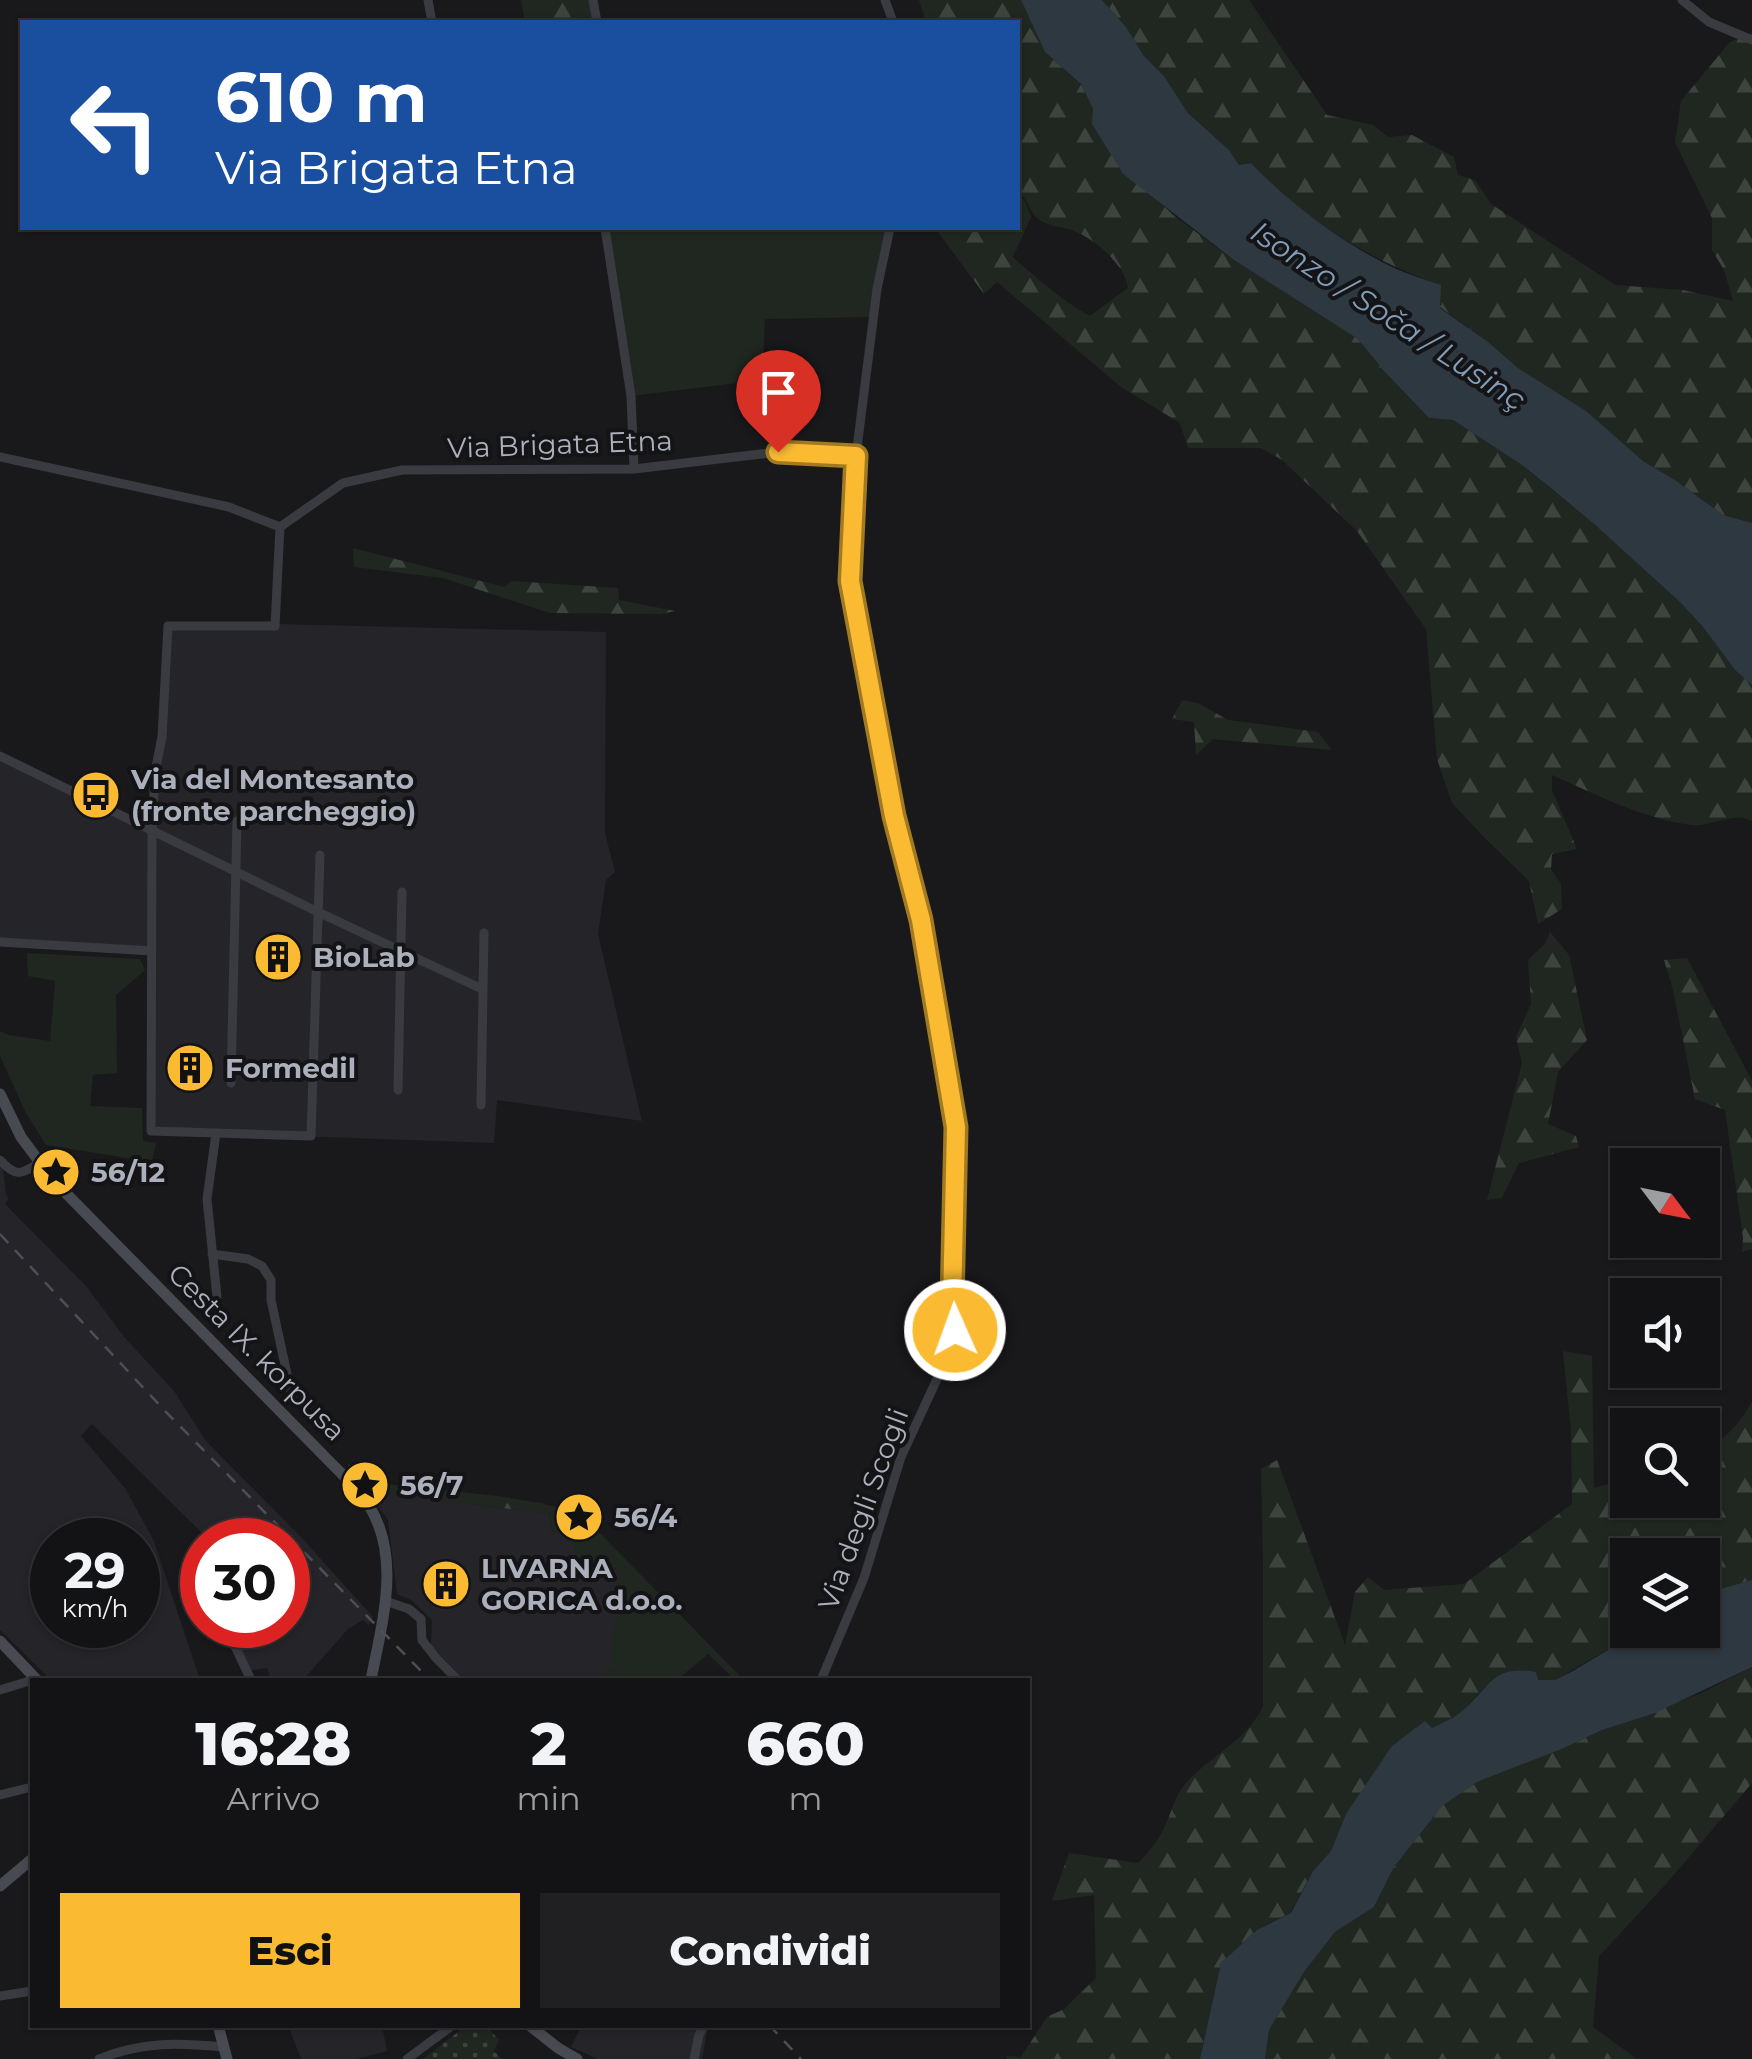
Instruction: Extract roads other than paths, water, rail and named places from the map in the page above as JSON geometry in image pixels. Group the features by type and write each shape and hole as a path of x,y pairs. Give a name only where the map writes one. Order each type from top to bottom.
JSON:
{"main road":[{"name":"Cesta IX. korpusa","path":"0,1094 9,1117 53,1180 368,1504 382,1534 388,1562 372,1678"},
{"path":"0,1641 36,1678"},
{"path":"0,1886 30,1861"},
{"path":"219,2028 226,2053"},
{"path":"532,2028 555,2052 573,2058"}],"street":[{"path":"1682,0 1709,22 1752,40"},
{"path":"605,230 631,396 634,468"},
{"name":"Via degli Scogli","path":"822,1678 864,1578 901,1457 955,1330 952,1304 956,1127 921,920 894,816 850,581 856,456 876,289 890,230"},
{"name":"Via Brigata Etna","path":"280,526 343,483 402,470 634,468 778,452 856,456"},
{"path":"0,457 230,507 280,526 275,626 168,626 152,830 151,1131 311,1136 320,855"},
{"path":"0,756 482,989"},
{"path":"231,1082 237,820"},
{"path":"398,1090 402,892"},
{"path":"481,1106 484,933"},
{"path":"0,942 152,951"},
{"path":"216,1133 207,1199 217,1296"},
{"path":"0,1160 16,1174 39,1163"},
{"path":"212,1254 248,1259 262,1266 271,1280 270,1300 292,1398"},
{"path":"384,1601 409,1609 421,1619 422,1640 456,1678"},
{"path":"236,1648 250,1678"},
{"path":"0,1690 30,1681"},
{"path":"0,1795 30,1788"},
{"path":"0,1996 30,1991"},
{"path":"407,2059 448,2028"},
{"path":"694,2059 702,2028"},
{"path":"99,2059 135,2048 175,2043 226,2053"}],"water":[{"name":"Isonzo / Soča / Lusinç","path":"1021,0 1102,0 1164,76 1188,113 1229,150 1239,165 1251,163 1300,208 1357,248 1396,269 1441,285 1440,308 1518,368 1586,411 1643,461 1723,515 1752,523 1752,685 1735,670 1681,603 1558,494 1453,420 1429,418 1358,339 1234,260 1123,174 1092,124 1093,109 1081,84 1045,52"},
{"path":"1752,1580 1752,1667 1655,1713 1602,1730 1477,1782 1442,1806 1394,1867 1374,1907 1335,1932 1304,1972 1269,2030 1265,2059 1200,2059 1221,1963 1257,1930 1291,1913 1313,1871 1331,1851 1346,1814 1392,1746 1425,1721 1432,1728 1458,1714 1493,1680 1510,1671 1536,1672 1538,1680 1555,1680 1611,1648 1720,1648 1720,1589"}],"railway":[{"path":"0,1234 166,1412 428,1678"},
{"path":"772,2028 801,2059"}],"place":[{"name":"Via del Montesanto (fronte parcheggio)","path":"96,795"},
{"name":"BioLab","path":"278,957"},
{"name":"Formedil","path":"190,1068"},
{"name":"56/12","path":"56,1172"},
{"name":"56/7","path":"365,1485"},
{"name":"56/4","path":"579,1517"},
{"name":"LIVARNA GORICA d.o.o.","path":"446,1584"}]}
